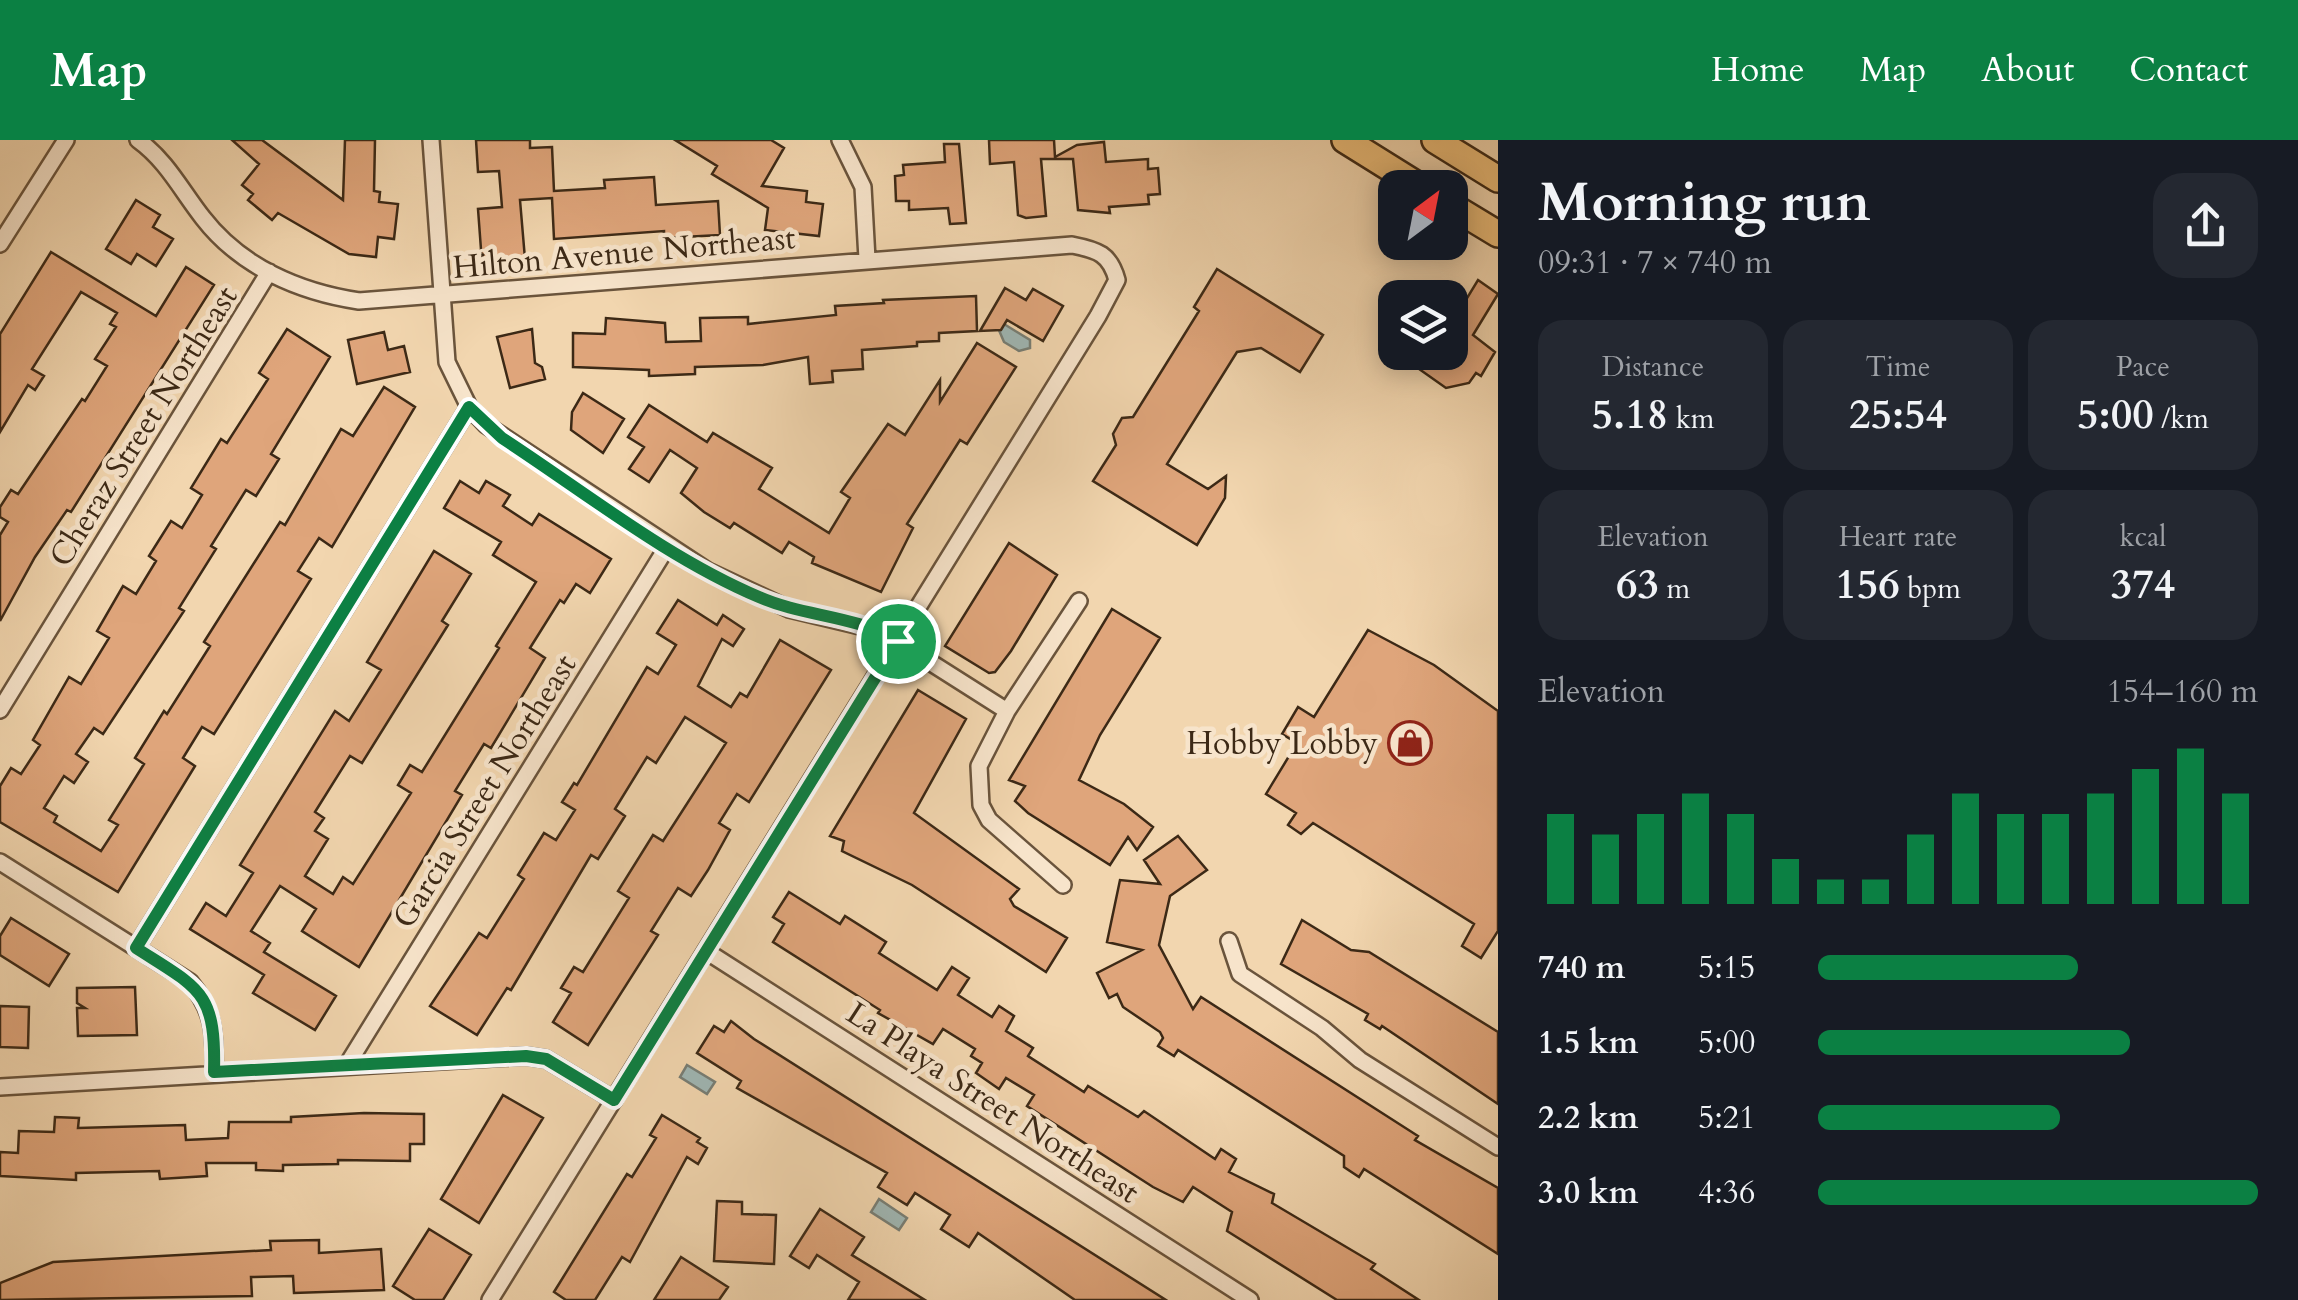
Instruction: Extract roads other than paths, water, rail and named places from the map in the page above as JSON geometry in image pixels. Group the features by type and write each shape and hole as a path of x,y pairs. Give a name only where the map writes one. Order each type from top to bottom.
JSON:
{"main road":[{"path":"1345,140 1393,170"},
{"path":"1435,140 1498,179"},
{"path":"1468,216 1498,234"}],"street":[{"path":"0,244 66,140"},
{"name":"Hilton Avenue Northeast","path":"138,140 158,155 223,241 297,287 359,300 1072,245 1096,250 1112,261 1117,280 898,641"},
{"path":"431,140 447,362 469,407 502,438 667,547 758,597 829,620 863,624 898,641 1007,711"},
{"path":"840,140 863,187 867,259"},
{"name":"Cheraz Street Northeast","path":"0,710 269,272"},
{"path":"136,948 469,407"},
{"name":"Garcia Street Northeast","path":"346,1064 667,547"},
{"path":"1063,885 1036,857 1001,834 981,805 979,766 1007,711 1079,601"},
{"path":"490,1300 898,641"},
{"path":"0,862 190,982 206,1002 214,1022 214,1072"},
{"path":"1229,941 1240,974 1322,1028 1360,1060 1498,1147"},
{"name":"La Playa Street Northeast","path":"706,951 1250,1300"},
{"path":"0,1087 346,1064 546,1059 614,1100"}],"water":[{"path":"1004,324 1030,340 1030,348 1019,351 1004,342 998,328"},
{"path":"687,1065 715,1082 707,1094 680,1077"},
{"path":"879,1199 907,1218 899,1230 871,1212"}],"place":[{"name":"Hobby Lobby","path":"1410,743"}]}
